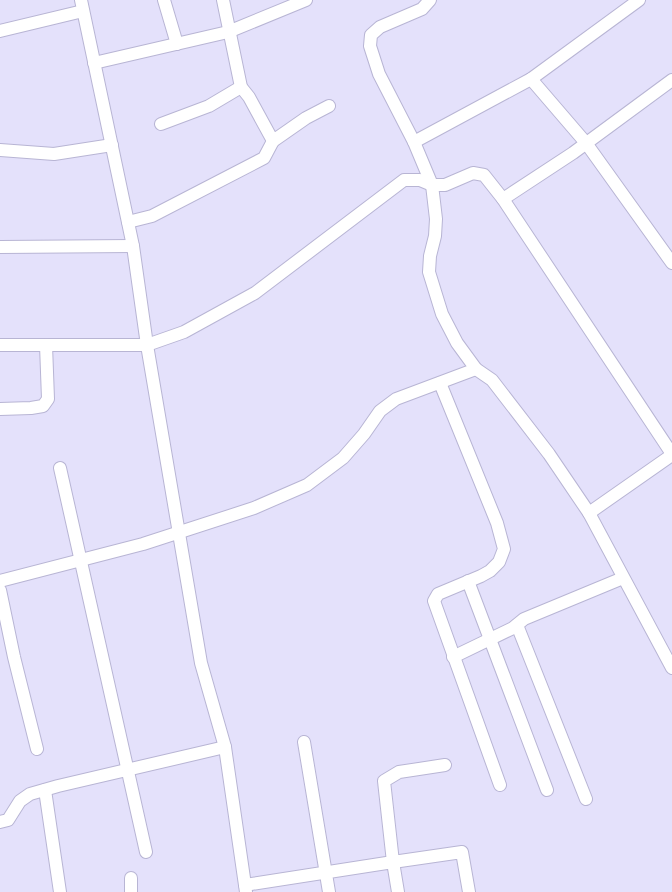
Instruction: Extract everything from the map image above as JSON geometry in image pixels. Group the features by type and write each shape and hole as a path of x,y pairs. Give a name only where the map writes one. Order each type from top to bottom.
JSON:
{"street":[{"path":"164,0 177,44"},
{"path":"223,0 228,32 241,87 249,97 273,141"},
{"path":"94,63 228,32 306,0"},
{"path":"430,0 422,9 380,27 371,35 370,46 379,74 414,142 432,185 436,219 429,272 442,314 457,343 476,369 492,380 549,454 589,513 672,668"},
{"path":"414,142 531,79 639,0"},
{"path":"0,31 82,6 133,246 147,345 178,532 201,663 225,747 245,889 326,873 462,852 469,892"},
{"path":"531,79 586,143 672,263"},
{"path":"503,199 586,143 672,80"},
{"path":"161,124 209,106 241,87"},
{"path":"128,222 152,216 264,158 273,141 306,118 329,106"},
{"path":"0,150 54,154 112,146"},
{"path":"0,345 147,345 184,332 255,292 404,180 420,180 432,185 445,185 473,173 484,175 503,199 672,455 589,513"},
{"path":"0,247 133,246"},
{"path":"0,409 43,406 48,399 46,345"},
{"path":"0,581 143,544 254,508 306,485 343,458 364,434 380,411 391,403 411,393 476,369"},
{"path":"440,383 497,523 504,549 499,562 490,571 438,594 434,601 500,785"},
{"path":"60,468 146,852"},
{"path":"453,657 524,620 623,578"},
{"path":"468,581 547,790"},
{"path":"0,590 14,657 37,749"},
{"path":"517,625 586,799"},
{"path":"304,742 329,892"},
{"path":"0,822 8,820 20,801 30,794 225,747"},
{"path":"398,892 384,781 400,772 445,765"},
{"path":"44,790 60,892"},
{"path":"131,878 131,892"}]}
